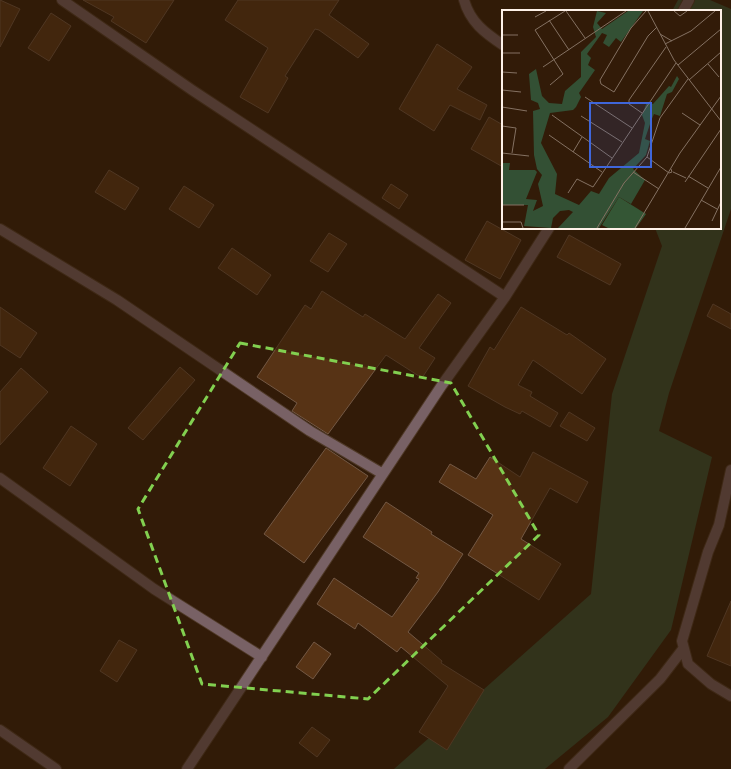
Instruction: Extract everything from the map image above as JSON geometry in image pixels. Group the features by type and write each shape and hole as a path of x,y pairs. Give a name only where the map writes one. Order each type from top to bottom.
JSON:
{"street":[{"path":"62,0 192,90 505,297"},
{"path":"464,0 472,20 487,35 502,44"},
{"path":"684,10 689,0"},
{"path":"0,229 117,300 310,431 383,474"},
{"path":"187,769 442,385 505,297 548,229"},
{"path":"731,470 719,525 708,552 682,641 688,664 711,684 731,696"},
{"path":"0,478 154,589 262,657"},
{"path":"569,769 660,679 683,649"},
{"path":"0,730 56,769"}],"highlighted area":[{"path":"240,343 451,383 539,535 368,699 202,684 138,509"}],"green space":[{"path":"678,0 710,0 731,9 731,209 669,393 659,431 712,457 671,630 608,717 545,769 394,769 591,594 612,394 662,246 655,229 721,229 721,10 673,10"}],"building":[{"path":"0,0 20,9 0,47"},
{"path":"83,0 174,0 146,43 111,21 114,17"},
{"path":"238,0 339,0 329,15 369,44 358,58 319,30 315,29 285,76 288,78 268,113 240,97 268,48 225,20"},
{"path":"51,13 71,26 49,61 28,48"},
{"path":"437,44 472,67 457,89 487,105 480,120 450,105 434,131 399,109"},
{"path":"489,117 502,124 502,166 471,149"},
{"path":"109,170 139,188 125,210 95,192"},
{"path":"391,184 408,195 399,209 382,198"},
{"path":"184,186 214,205 199,228 169,209"},
{"path":"487,221 521,240 500,279 465,260"},
{"path":"329,233 347,244 328,272 310,261"},
{"path":"569,235 621,264 610,285 557,257"},
{"path":"232,248 271,275 257,295 218,268"},
{"path":"322,291 363,317 365,314 405,339 438,294 451,303 419,348 435,358 422,378 386,355 328,434 292,411 297,403 257,377 305,305 311,309"},
{"path":"713,304 731,314 731,329 707,316"},
{"path":"0,307 37,333 20,358 0,345"},
{"path":"521,307 567,335 569,333 606,359 582,394 533,360 518,385 532,392 530,396 558,413 550,427 522,411 520,414 505,407 468,386 490,347 494,350"},
{"path":"180,367 195,380 143,440 128,428"},
{"path":"21,368 48,392 0,445 0,392"},
{"path":"569,412 595,428 587,441 560,426"},
{"path":"71,426 97,444 70,486 43,468"},
{"path":"326,448 368,476 304,563 264,534"},
{"path":"533,452 588,482 577,503 550,488 521,539 561,564 539,600 468,555 493,515 439,482 450,464 476,479 490,457 520,477"},
{"path":"386,502 432,532 431,534 463,554 438,592 408,632 442,661 441,663 484,690 447,750 419,732 448,686 401,647 397,652 358,623 355,629 317,604 334,578 392,617 419,579 416,578 419,573 363,537"},
{"path":"731,601 731,666 707,656"},
{"path":"119,640 137,650 117,682 100,671"},
{"path":"314,642 331,654 313,679 296,667"},
{"path":"312,727 330,740 317,757 299,743"}]}
